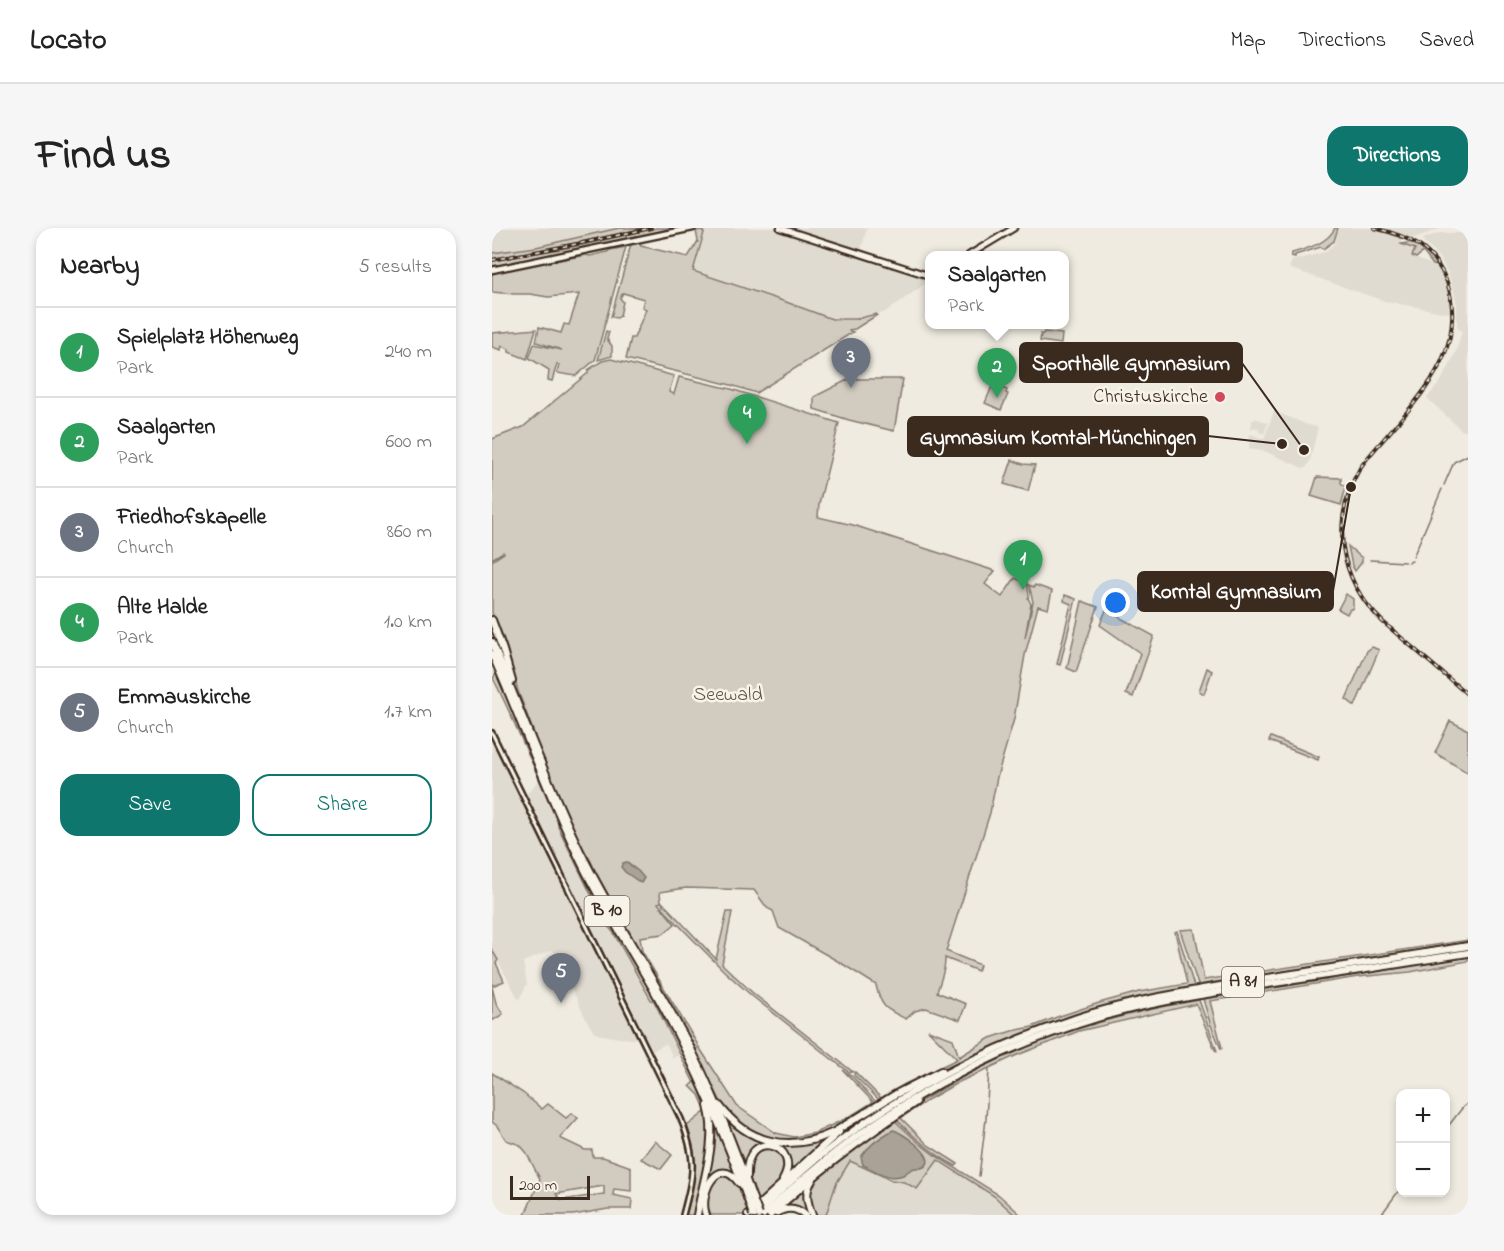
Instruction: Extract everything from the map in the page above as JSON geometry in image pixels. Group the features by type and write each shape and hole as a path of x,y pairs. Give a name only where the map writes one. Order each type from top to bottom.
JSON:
{"highway":[{"name":"B 10","path":"492,620 513,682 513,691"},
{"name":"B 10","path":"492,642 583,855 685,1038 713,1097 747,1182 751,1201"},
{"name":"B 10","path":"492,654 552,801 608,913 661,1002 704,1091 746,1195 758,1215"},
{"name":"B 10","path":"492,663 512,700"},
{"name":"A 81","path":"758,1215 822,1162 926,1084 981,1056 1041,1031 1078,1018 1158,997 1468,946"},
{"name":"A 81","path":"889,1113 1018,1046 1096,1018 1185,998 1468,953"},
{"path":"713,1097 726,1115 740,1127 776,1142 797,1143 814,1140 834,1132 879,1103 918,1082 981,1056"},
{"path":"697,1215 711,1132 710,1113 704,1091"},
{"path":"771,1215 889,1113"},
{"path":"748,1215 827,1142 858,1117"},
{"path":"747,1182 746,1166 752,1153 759,1147 773,1146 784,1154 787,1161 786,1174 778,1188"},
{"path":"812,1215 807,1202 807,1190 820,1171"},
{"path":"706,1215 705,1198 711,1180 717,1174 724,1173 734,1176 746,1195"},
{"path":"771,1215 792,1208 805,1215"}],"main road":[{"path":"492,270 693,228"},
{"path":"780,228 925,274"},
{"path":"976,251 1014,228"}],"street":[{"path":"492,733 681,1119 690,1144 693,1162 691,1185 683,1215"}],"shaded area":[{"path":"492,228 619,228 536,247 492,253"},
{"path":"646,228 656,228 582,245 492,261 492,259"},
{"path":"867,228 861,251 925,271 925,284 884,313 857,318 831,318 693,270 705,233 702,229"},
{"path":"1339,228 1442,228 1409,240 1404,238 1400,244 1415,249 1412,257 1438,267 1451,293 1453,314 1384,301 1289,268 1292,261 1325,252 1335,243"},
{"path":"1439,233 1468,233 1468,432 1461,430 1427,398 1450,365 1462,331 1457,328 1457,306 1448,273 1440,259 1424,243 1423,239"},
{"path":"1274,411 1318,427 1310,461 1306,468 1264,451 1249,449 1250,434 1264,439"},
{"path":"1255,418 1268,423 1264,434 1254,427 1251,430 1252,420"},
{"path":"492,729 525,796 539,780 558,827 605,923 613,932 651,1000 654,1001 681,1054 673,1058 665,1044 649,1053 641,1038 619,1038 597,1034 593,1031 553,950 523,962 527,984 519,1000 492,950"},
{"path":"626,862 644,878 641,883 621,867"},
{"path":"893,1130 921,1149 928,1160 926,1166 892,1177 863,1165 861,1157 864,1153"},
{"path":"937,1160 994,1196 1015,1215 826,1215 836,1184 850,1161 916,1189"}],"green space":[{"path":"619,228 646,228 492,259 492,253 536,247"},
{"path":"656,228 681,228 492,268 492,261 582,245"},
{"path":"1335,228 1338,228 1334,241 1323,249 1321,247 1295,255 1295,257 1291,256 1292,253 1322,242"},
{"path":"702,230 704,233 693,271 832,319 856,319 877,315 855,329 849,330 853,332 756,393 626,359 631,338 634,338 646,309 642,307 644,299 623,293 620,298 623,302 620,316 611,317 631,244 640,243 641,246 688,257 698,241 696,231"},
{"path":"1413,242 1438,266 1433,265 1423,252 1416,258 1412,256 1415,249 1401,244"},
{"path":"626,247 595,360 576,376 557,373 559,366 557,364 552,381 548,380 549,370 529,358 534,344 562,350 536,342 539,327 561,333 564,324 569,325 579,294 548,297 492,292 492,273 590,256"},
{"path":"536,329 527,359 509,352 509,349 502,346 501,350 492,347 492,333"},
{"path":"606,331 609,332 607,339 612,346 612,356 598,360"},
{"path":"1044,332 1062,334 1061,344 1040,341 1041,334"},
{"path":"1126,357 1128,363 1124,369 1107,373 1108,369 1114,369 1114,362"},
{"name":"Seewald","path":"611,359 674,376 669,392 674,394 679,377 731,389 839,423 819,504 818,517 853,525 995,571 985,584 1002,597 1015,578 1027,583 1028,598 1031,604 1025,638 1033,602 1029,585 1052,591 1048,609 1038,606 1025,655 1014,719 997,777 990,813 946,951 980,965 978,971 945,958 944,971 937,992 966,1004 960,1020 926,1008 915,1011 906,1019 889,1010 882,1003 876,985 779,928 773,911 767,908 754,890 686,888 660,892 661,902 658,903 675,924 663,934 640,937 642,951 698,1045 694,1048 598,880 535,741 518,691 506,645 492,613 492,561 504,553 492,559 492,439 523,427 588,373 588,370 602,361"},
{"path":"1132,361 1138,364 1139,375 1130,381 1126,380 1126,377 1115,375 1124,371"},
{"path":"853,377 903,379 894,431 814,409 814,397"},
{"path":"993,384 1007,390 1008,394 1001,410 985,403"},
{"path":"1012,460 1035,465 1028,491 1004,484"},
{"path":"1317,477 1341,478 1341,483 1346,487 1341,505 1311,496"},
{"path":"1348,546 1362,558 1362,562 1355,571 1352,566"},
{"path":"1346,594 1353,599 1353,608 1347,614 1338,609"},
{"path":"1065,595 1076,599 1060,665 1057,664 1071,604 1064,601"},
{"path":"1082,601 1098,607 1076,672 1067,668"},
{"path":"1106,610 1154,636 1133,697 1126,694 1140,653 1100,625"},
{"path":"1372,647 1379,650 1355,706 1346,699 1367,651"},
{"path":"1207,668 1212,671 1204,694 1199,691"},
{"path":"496,674 562,826 606,915 652,991 703,1098 708,1116 709,1135 694,1215 686,1215 695,1160 691,1138 686,1127 706,1111 699,1095 690,1086 694,1083 654,1001 651,1000 613,932 605,923 558,827 527,751 493,678"},
{"path":"1450,721 1468,730 1468,773 1435,753"},
{"path":"1271,737 1319,757 1318,760 1269,741"},
{"path":"662,902 716,959 727,912 732,912 722,964 754,994 853,1072 849,1072 838,1064 752,996 666,912"},
{"path":"1194,929 1204,980 1468,940 1468,942 1198,985 1180,930"},
{"path":"1177,931 1194,986 1133,999 1051,1023 909,1083 879,1100 854,1075 855,1072 881,1098 905,1084 957,1059 928,1030 953,1039 959,1057 990,1038 1032,1027 1099,1003 1139,992 1187,984 1175,932"},
{"path":"492,950 498,960 496,963 504,981 492,986"},
{"path":"1468,957 1468,961 1410,972 1358,977 1210,1001 1221,1049 1203,999"},
{"path":"492,987 496,1003 503,1014 492,1021"},
{"path":"1199,1000 1217,1051 1196,1004 1079,1031 1015,1056 959,1082 901,1118 928,1145 958,1164 956,1166 931,1151 895,1118 972,1073 1034,1045 1132,1014"},
{"path":"699,1047 737,1106 776,1133 794,1137 815,1133 849,1117 873,1102 843,1070 853,1077 876,1102 833,1130 810,1139 779,1140 765,1137 742,1126 724,1108 695,1050"},
{"path":"492,1073 523,1093 542,1109 548,1104 566,1118 572,1113 578,1118 560,1138 585,1150 592,1150 593,1157 603,1157 631,1167 631,1191 614,1189 613,1195 632,1199 631,1209 608,1209 573,1215 525,1215 540,1179 526,1152 520,1145 506,1140 492,1122","holes":["604,1186 604,1194 561,1200 556,1194"]},
{"path":"720,1109 729,1120 781,1145 832,1135 788,1175 781,1149 755,1147 747,1158 745,1172"},
{"path":"894,1120 933,1154 999,1195 1021,1215 1015,1215 994,1196 938,1160 917,1189 850,1161 836,1184 826,1215 814,1215 810,1190 814,1181"},
{"path":"716,1124 739,1179 715,1173 709,1180 704,1215 699,1215 713,1127"},
{"path":"655,1141 672,1155 661,1169 641,1159"},
{"path":"769,1147 782,1154 785,1166 780,1180 758,1202 750,1180 748,1166 758,1150"},
{"path":"720,1175 729,1175 739,1186 748,1212 744,1215 708,1215 706,1201 712,1182"},
{"path":"806,1186 811,1215 784,1205"}],"waterway":[{"path":"1444,485 1454,462 1468,455"},
{"path":"1413,557 1442,489"},
{"path":"1370,560 1405,562"},
{"path":"979,1176 989,1069"},
{"path":"1450,1124 1468,1103"},
{"path":"1381,1215 1396,1194"}],"railway":[{"path":"492,260 651,228"},
{"path":"1374,228 1408,239 1427,252 1434,260 1447,282 1452,306 1451,328 1447,349 1426,387 1365,461 1355,477 1343,516 1342,537 1345,558 1357,588 1375,614 1468,695"}],"place":[{"name":"Friedhofskapelle","path":"851,388"},
{"name":"Christuskirche","path":"1220,397"},
{"name":"Saalgarten","path":"997,398"},
{"name":"Alte Halde","path":"747,444"},
{"name":"Gymnasium Korntal-Münchingen","path":"1282,444"},
{"name":"Sporthalle Gymnasium","path":"1304,450"},
{"name":"Korntal Gymnasium","path":"1351,487"},
{"name":"Spielplatz Höhenweg","path":"1023,590"},
{"name":"Emmauskirche","path":"561,1003"}]}
